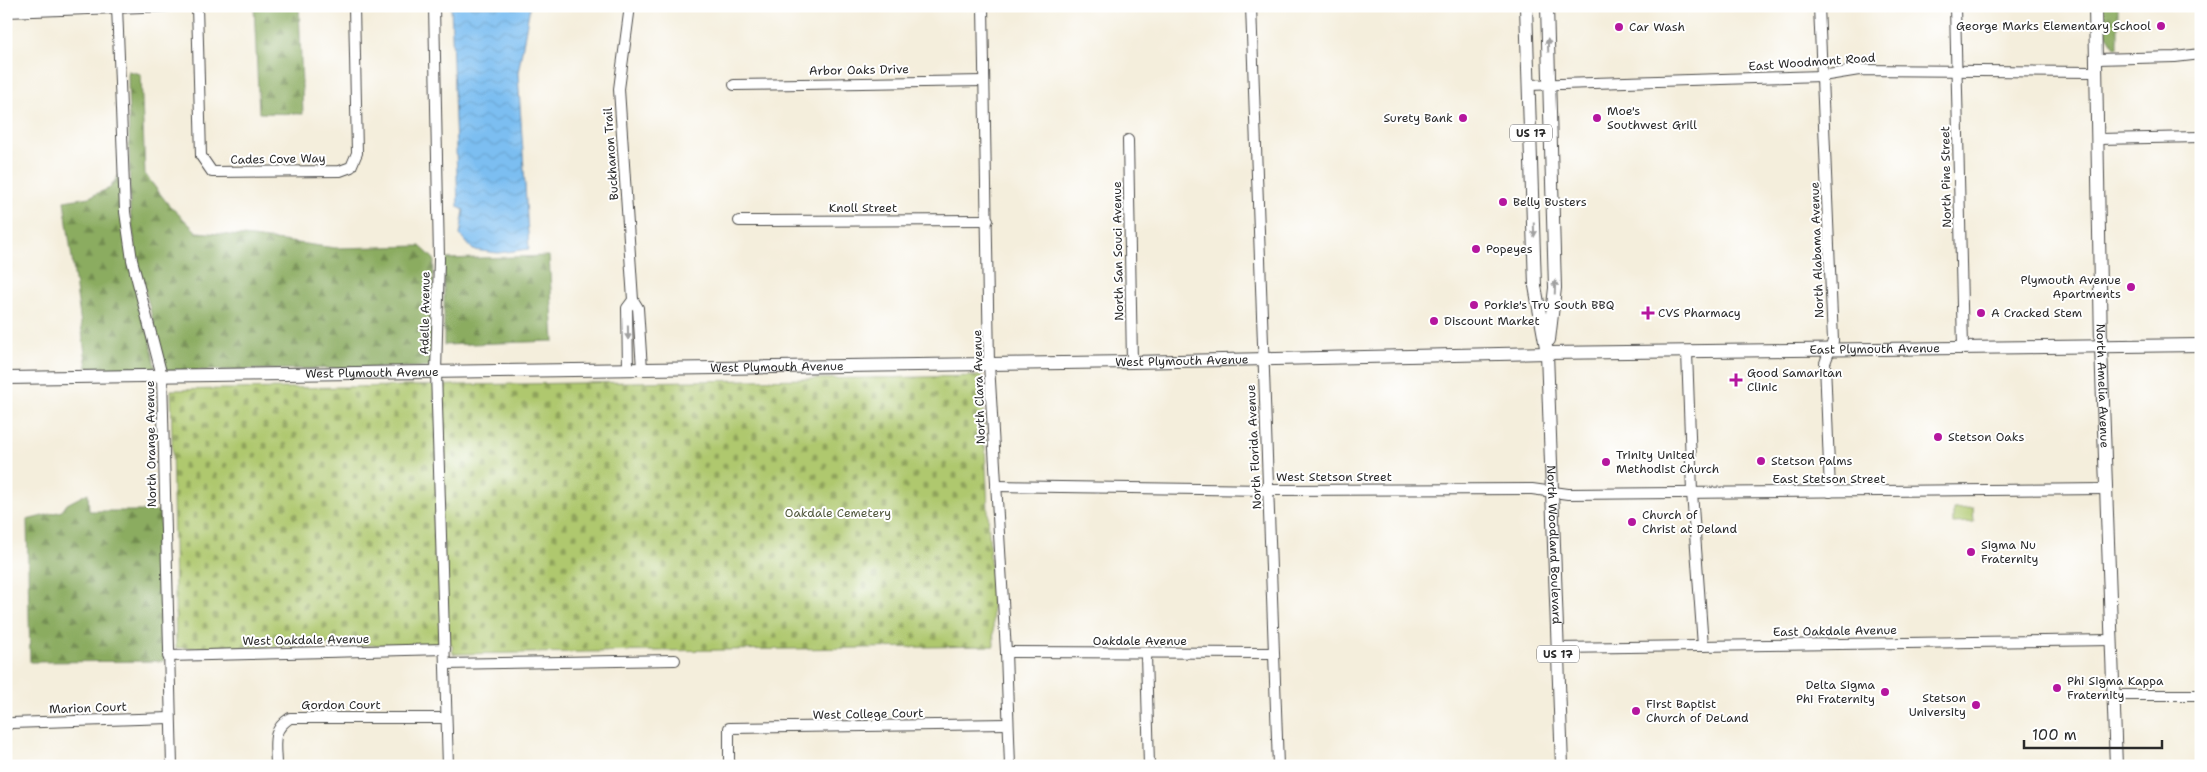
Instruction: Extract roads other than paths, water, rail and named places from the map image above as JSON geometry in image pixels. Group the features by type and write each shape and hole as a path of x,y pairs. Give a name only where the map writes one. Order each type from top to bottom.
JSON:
{"main road":[{"name":"North Woodland Boulevard","path":"1526,6 1536,286 1547,353 1562,766"},
{"name":"North Woodland Boulevard","path":"1547,6 1556,288 1547,353"},
{"name":"North Amelia Avenue","path":"2094,6 2101,346 2116,766"},
{"name":"East Plymouth Avenue","path":"1547,353 2201,345"},
{"name":"West Plymouth Avenue","path":"6,378 1262,360 1547,353"}],"street":[{"path":"6,12 171,6"},
{"name":"Cades Cove Way","path":"197,6 201,156 212,172 340,171 350,168 357,153 354,6"},
{"name":"Adelle Avenue","path":"434,6 439,259 436,372 448,766"},
{"name":"Buckhanon Trail","path":"630,6 619,89 633,300 638,308 642,369"},
{"name":"North Clara Avenue","path":"983,6 989,364 1006,652 1010,766"},
{"name":"North Florida Avenue","path":"1251,6 1262,360 1278,766"},
{"name":"North Alabama Avenue","path":"1819,6 1833,341 1825,364 1830,492"},
{"name":"North Pine Street","path":"1955,6 1963,348"},
{"name":"North Orange Avenue","path":"117,7 125,212 132,260 162,376 172,766"},
{"path":"2096,59 2175,57 2201,54"},
{"name":"East Woodmont Road","path":"1529,85 1822,76 1859,70 1956,69 2096,72"},
{"name":"Arbor Oaks Drive","path":"734,85 984,80"},
{"path":"2098,139 2201,137"},
{"name":"North San Souci Avenue","path":"1128,140 1132,362"},
{"name":"Knoll Street","path":"739,222 988,220"},
{"name":"Buckhanon Trail","path":"628,369 627,308 633,300"},
{"path":"1688,352 1692,492 1703,646"},
{"name":"West Stetson Street","path":"996,486 1268,490 1532,489 1552,492"},
{"name":"East Stetson Street","path":"1552,492 1568,494 2106,489"},
{"name":"East Oakdale Avenue","path":"1558,648 2112,640"},
{"name":"West Oakdale Avenue","path":"168,656 445,649"},
{"name":"Oakdale Avenue","path":"1006,652 1274,653"},
{"path":"1146,654 1149,766"},
{"path":"445,664 675,660"},
{"path":"2114,695 2201,695"},
{"name":"Marion Court","path":"6,726 11,723 170,718"},
{"name":"Gordon Court","path":"276,766 276,736 280,724 290,718 446,718"},
{"name":"West College Court","path":"730,766 729,728 1008,724"}],"water":[{"path":"451,6 530,6 518,73 529,249 498,253 473,250 460,235 464,210 458,207"}],"place":[{"name":"George Marks Elementary School","path":"2161,26"},
{"name":"Car Wash","path":"1619,27"},
{"name":"Surety Bank","path":"1463,118"},
{"name":"Moe's Southwest Grill","path":"1597,118"},
{"name":"Belly Busters","path":"1503,202"},
{"name":"Popeyes","path":"1476,249"},
{"name":"Plymouth Avenue Apartments","path":"2131,287"},
{"name":"Porkie's Tru South BBQ","path":"1474,305"},
{"name":"CVS Pharmacy","path":"1648,313"},
{"name":"A Cracked Stem","path":"1981,313"},
{"name":"Discount Market","path":"1434,321"},
{"name":"Good Samaritan Clinic","path":"1736,380"},
{"name":"Stetson Oaks","path":"1938,437"},
{"name":"Stetson Palms","path":"1761,461"},
{"name":"Trinity United Methodist Church","path":"1606,462"},
{"name":"Church of Christ at Deland","path":"1632,522"},
{"name":"Sigma Nu Fraternity","path":"1971,552"},
{"name":"Phi Sigma Kappa Fraternity","path":"2057,688"},
{"name":"Delta Sigma Phi Fraternity","path":"1885,692"},
{"name":"Stetson University","path":"1976,705"},
{"name":"First Baptist Church of DeLand","path":"1636,711"}],"park label":[{"name":"Oakdale Cemetery","path":"838,513"}]}
